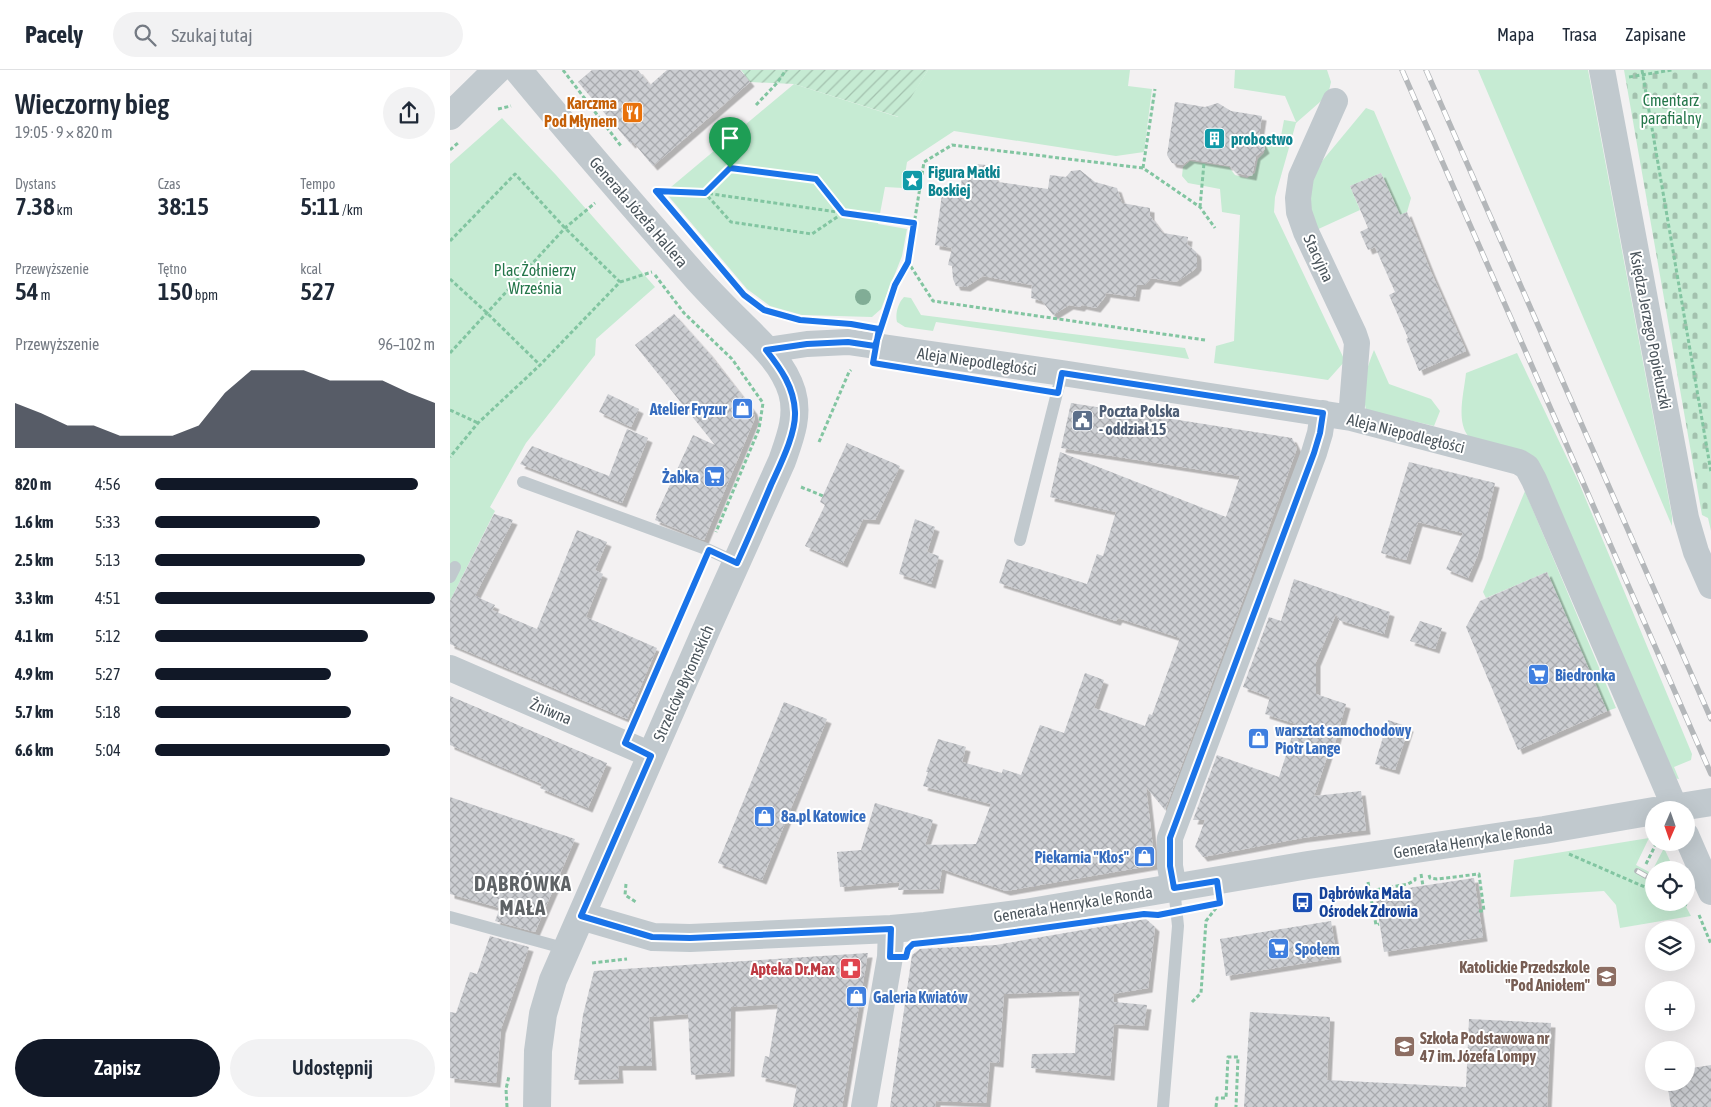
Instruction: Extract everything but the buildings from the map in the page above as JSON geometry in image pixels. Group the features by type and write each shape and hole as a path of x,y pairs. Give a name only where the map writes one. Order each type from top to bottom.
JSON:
{"street":[{"path":"457,126 497,70"},
{"name":"Generała Józefa Hallera","path":"518,70 694,275 766,350"},
{"name":"Księdza Jerzego Popiełuszki","path":"1614,74 1686,518 1696,552 1711,586"},
{"name":"Stacyjna","path":"1335,101 1301,177 1298,198 1299,212 1306,232 1357,343 1351,418"},
{"name":"Aleja Niepodległości","path":"766,350 807,344 848,342 1323,413 1351,418 1507,458 1527,467 1662,801"},
{"name":"Strzelców Bytomskich","path":"537,1107 538,1052 543,1014 553,980 782,461 792,434 795,413 792,392 785,374 766,350"},
{"path":"1175,899 1170,866 1170,838 1314,453 1323,413"},
{"name":"Żniwna","path":"450,668 651,756"},
{"name":"Generała Henryka le Ronda","path":"1695,805 1711,802"},
{"name":"Generała Henryka le Ronda","path":"581,916 652,937 690,938 891,929 1025,913 1175,899 1645,814"},
{"path":"1693,851 1711,892"},
{"path":"864,1107 889,959 891,929"}],"lane":[{"path":"1020,540 1062,373"},
{"path":"523,482 709,550 737,563"},
{"path":"1163,1107 1176,962 1178,926 1175,899"},
{"path":"450,917 567,948"}],"path":[{"path":"563,70 625,152"},
{"path":"756,105 777,83 786,70"},
{"path":"1642,70 1711,472"},
{"path":"1614,74 1642,75 1672,70"},
{"path":"1143,168 1155,89"},
{"path":"495,110 509,105 518,107"},
{"path":"450,150 457,126"},
{"path":"817,447 849,372 863,363 873,363 875,346 895,285 908,262 924,162 952,145 1143,168 1200,207 1215,228"},
{"path":"1200,207 1204,163"},
{"path":"705,193 730,168 816,179 843,213"},
{"path":"450,241 515,174 565,228 620,282"},
{"path":"651,185 662,199"},
{"path":"656,191 705,193 914,223"},
{"path":"705,193 731,222 812,234 843,213"},
{"path":"450,353 565,228 598,201 594,196"},
{"path":"908,262 933,301 1205,340"},
{"path":"646,264 684,312 732,359 763,403 759,429 682,611"},
{"path":"450,457 478,423 540,365 620,282 652,272"},
{"path":"450,279 540,365"},
{"path":"764,310 800,320"},
{"path":"450,410 478,423"},
{"path":"796,495 803,478"},
{"path":"800,486 823,496"},
{"path":"1565,852 1645,887"},
{"path":"1427,869 1430,878 1437,879 1478,874 1484,910 1479,911"},
{"path":"1421,870 1423,886"},
{"path":"1379,924 1376,925 1370,891 1408,884 1415,880 1414,871"},
{"path":"626,879 625,895 639,904"},
{"path":"1175,899 1220,903 1206,921 1200,993 1188,1006"},
{"path":"586,968 593,962 628,959"},
{"path":"1216,1107 1217,1098 1226,1098 1228,1057 1238,1057 1236,1107"},
{"path":"507,1107 506,1089 510,1069"}],"green space":[{"path":"741,70 928,70 899,117 794,84 750,82"},
{"path":"928,70 1130,70 1128,86 1152,89 1144,152 1116,156 954,131 907,162 903,188 885,187 878,224 907,229 902,256 881,309 872,317 802,315 770,306 747,289 665,192 794,84 898,117"},
{"path":"1235,70 1327,70 1331,82 1328,95 1296,123 1275,197 1274,212 1345,361 1328,380 1214,363 1216,346 1234,341 1240,215 1222,212 1220,189 1188,183 1182,176 1183,167 1190,161 1229,167 1235,175 1247,178 1255,173 1258,159 1264,153 1267,136 1281,136 1284,120 1296,122 1285,96 1234,88"},
{"path":"1478,70 1588,70 1672,516 1672,526"},
{"name":"Cmentarz parafialny","path":"1624,70 1711,70 1711,531 1708,518 1702,515"},
{"path":"1366,108 1374,111 1411,198 1407,212 1400,215 1381,173 1350,186 1360,210 1314,231 1308,185 1313,172"},
{"name":"Plac Żołnierzy Września","path":"502,118 556,175 655,287 596,339 595,355 526,443 490,507 495,511 450,601 450,164"},
{"path":"904,297 911,298 921,315 1185,348 1189,359 936,322 933,331 905,327 897,322 896,319 899,305"},
{"path":"1374,350 1389,384 1431,399 1440,411 1434,426 1366,410 1365,380"},
{"path":"1517,353 1579,483 1692,754 1691,760 1674,767 1679,779 1673,778 1543,480 1468,436 1464,430 1462,406 1466,373"},
{"path":"1525,491 1616,708 1607,711 1547,572 1486,598 1483,592"},
{"path":"1645,839 1645,846 1636,865 1645,870 1645,911 1688,911 1691,916 1661,921 1645,921 1645,924 1620,928 1616,905 1604,891 1510,897 1514,860"},
{"path":"1662,851 1665,851 1670,861 1657,861"}],"railway":[{"path":"1402,70 1711,774"},
{"path":"1426,70 1711,719"},
{"path":"1637,871 1645,875"}],"place":[{"name":"Karczma Pod Młynem","path":"633,112"},
{"name":"probostwo","path":"1215,139"},
{"name":"Figura Matki Boskiej","path":"912,181"},
{"name":"Atelier Fryzur","path":"743,409"},
{"name":"Poczta Polska - oddział 15","path":"1083,420"},
{"name":"Żabka","path":"715,477"},
{"name":"Biedronka","path":"1539,675"},
{"name":"warsztat samochodowy Piotr Lange","path":"1259,739"},
{"name":"8a.pl Katowice","path":"765,816"},
{"name":"Piekarnia \"Kłos\"","path":"1145,857"},
{"name":"Dąbrówka Mała Ośrodek Zdrowia","path":"1303,902"},
{"name":"Społem","path":"1279,949"},
{"name":"Apteka Dr.Max","path":"851,969"},
{"name":"Katolickie Przedszkole \"Pod Aniołem\"","path":"1606,976"},
{"name":"Galeria Kwiatów","path":"857,997"},
{"name":"Szkoła Podstawowa nr 47 im. Józefa Lompy","path":"1404,1047"}],"district":[{"name":"DĄBRÓWKA MAŁA","path":"523,895"}],"route":[{"path":"730,168 705,193 656,191 744,295 764,310 800,320 851,324 879,329 875,346 873,363 1058,393 1062,373 1323,413 1314,453 1170,838 1170,866 1174,888 1217,881 1220,903 1158,915 1144,914 971,938 913,944 908,949 906,957 890,957 891,929 690,938 652,937 581,916 651,756 625,743 709,550 737,563 792,434 795,413 792,392 785,374 766,350 807,344 848,342 875,346 895,285 908,262 914,223 843,213 816,179 730,168"}]}
